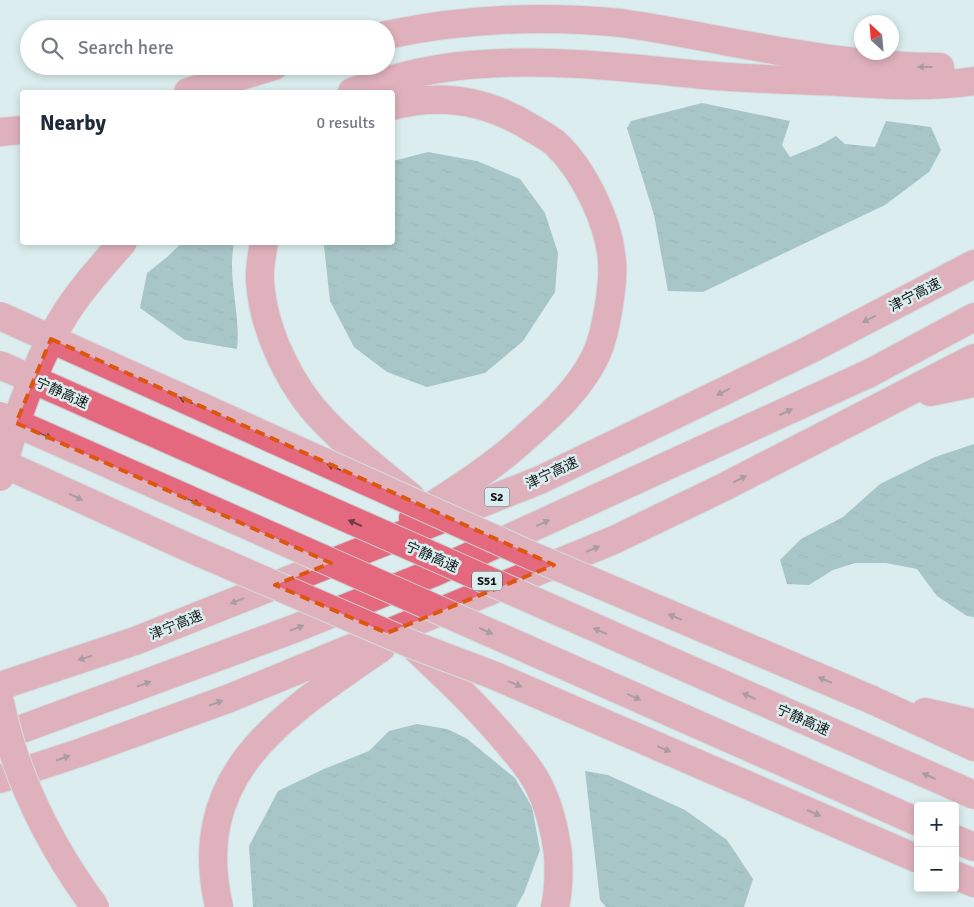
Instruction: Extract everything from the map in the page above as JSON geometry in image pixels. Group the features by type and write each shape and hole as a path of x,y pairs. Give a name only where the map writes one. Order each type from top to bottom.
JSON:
{"highway":[{"path":"395,34 446,25 541,19 579,19 671,30 796,54 858,62 917,67 974,67"},
{"path":"358,90 415,74 483,64 522,62 630,67 762,79 891,85 953,84 974,81"},
{"path":"195,90 244,75"},
{"path":"365,549 486,470 520,443 559,407 582,380 597,353 607,317 612,261 600,211 588,186 575,166 555,143 501,111 474,104 445,98 414,100 395,105"},
{"path":"0,132 20,130"},
{"path":"0,478 10,441 43,354 62,319 96,272 120,245"},
{"path":"264,245 260,282 269,328 282,359 299,389 323,420 356,452 424,508"},
{"name":"津宁高速","path":"0,686 135,641 540,480 809,350 974,264"},
{"path":"0,316 530,555 870,699 974,747"},
{"path":"0,738 296,628 434,572 870,373 974,317"},
{"path":"0,780 230,698 614,540 724,488 974,358"},
{"name":"宁静高速","path":"0,365 974,795"},
{"path":"890,403 974,382"},
{"path":"0,416 914,820"},
{"path":"0,462 187,547 411,644 493,675 914,857"},
{"path":"219,907 214,886 213,855 217,824 238,769 272,730 302,704 424,618"},
{"path":"411,644 473,704 526,764 540,786 551,814 556,841 559,867 558,896 555,907"},
{"path":"870,699 974,723"},
{"path":"0,702 11,743 34,804 54,846 74,879 95,907"},
{"path":"959,841 974,847"}],"highlighted area":[{"path":"51,339 554,565 387,633 275,585 331,563 16,423"}],"water":[{"path":"702,103 790,121 782,145 790,157 820,145 836,136 845,144 875,147 886,121 931,127 941,150 929,172 885,205 703,292 668,291 654,215 627,128 631,121"},
{"path":"428,152 477,161 520,179 545,213 558,253 555,292 523,341 485,373 427,387 387,372 354,347 330,301 324,245 395,245 395,160"},
{"path":"180,245 234,245 232,269 238,336 237,349 185,340 140,308 147,273"},
{"path":"974,444 974,617 967,616 937,596 917,569 886,563 855,563 833,570 809,585 787,584 780,560 801,539 843,517 880,484 935,457"},
{"path":"417,724 447,729 466,738 515,778 532,807 540,850 524,893 516,907 253,907 249,846 278,791 324,769 369,751 389,731"},
{"path":"585,771 608,775 685,810 727,840 753,879 744,907 606,907 600,900"}]}
